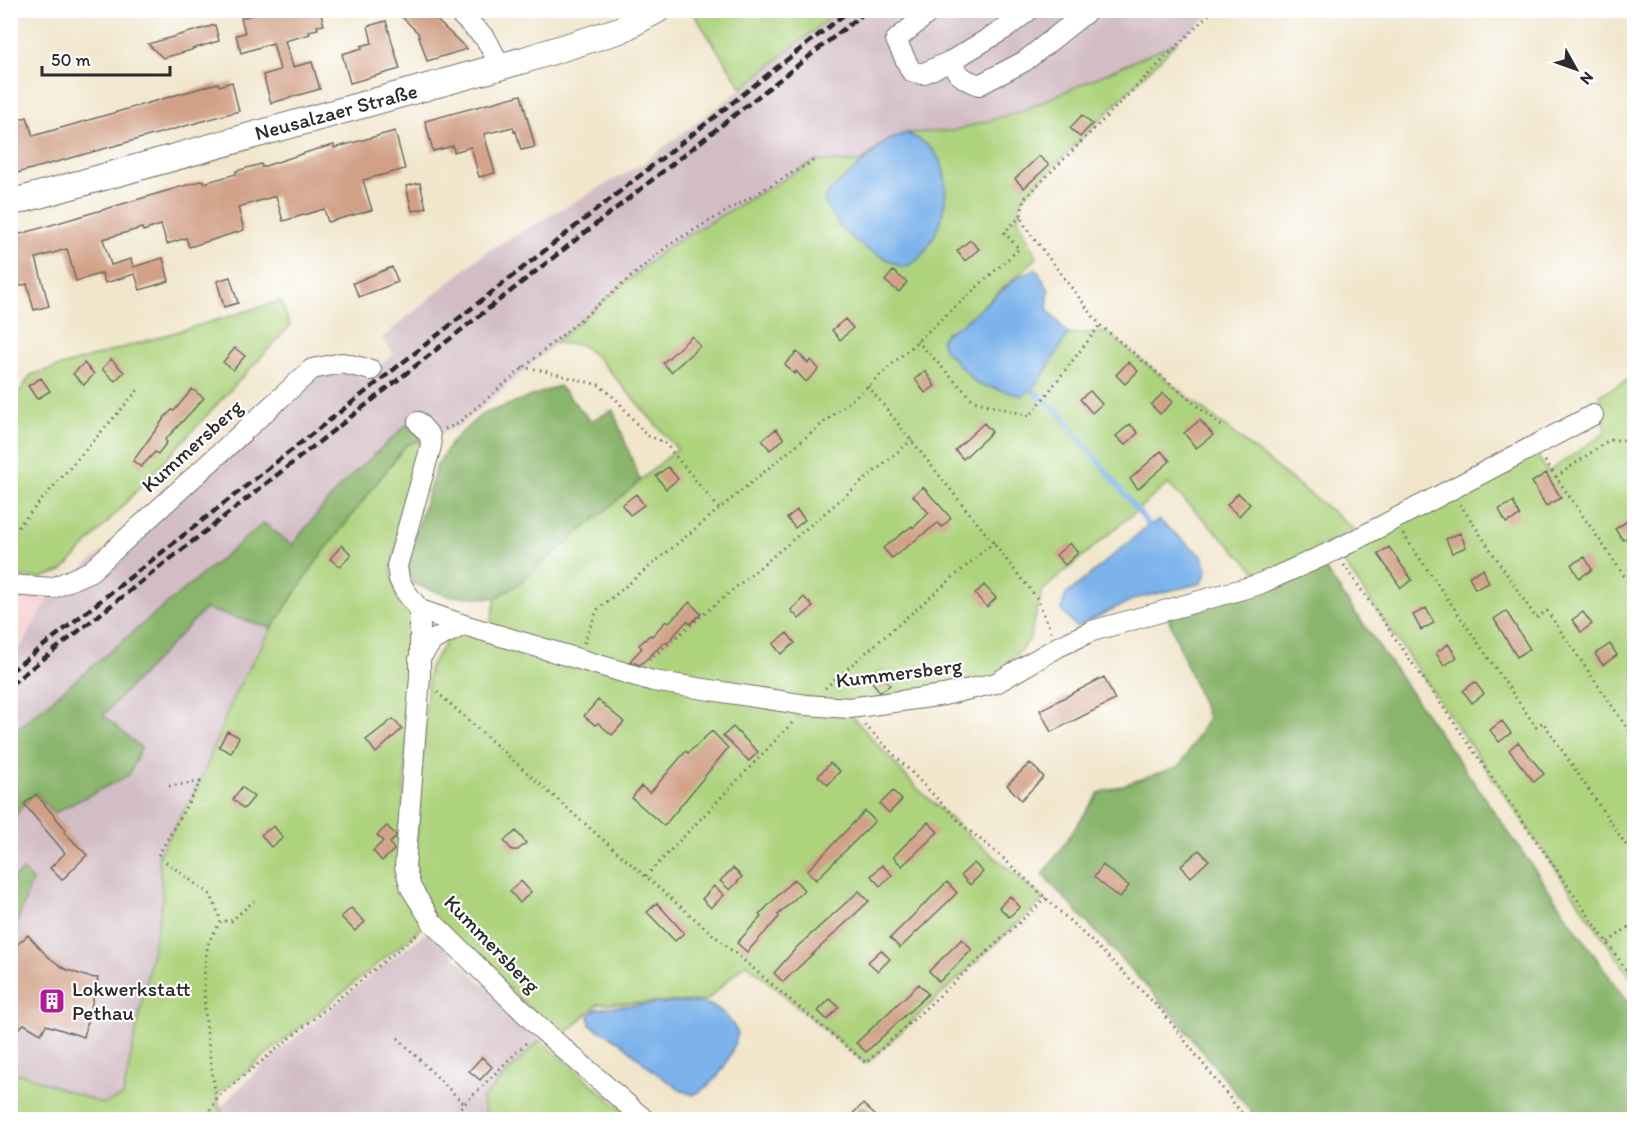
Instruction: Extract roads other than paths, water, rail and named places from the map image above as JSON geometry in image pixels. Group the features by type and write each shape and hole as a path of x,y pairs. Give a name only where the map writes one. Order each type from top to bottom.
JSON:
{"main road":[{"name":"Neusalzaer Straße","path":"10,203 501,67 620,30 657,10"}],"street":[{"path":"456,10 486,39 501,67"},
{"path":"932,10 896,40 911,71 922,74 951,61 1006,28 1029,10"},
{"path":"951,61 962,78 979,85 1025,61 1089,10"},
{"name":"Kummersberg","path":"10,585 53,588 91,571 312,369 342,363 371,370"},
{"name":"Kummersberg","path":"645,1119 541,1029 432,922 411,888 405,867 419,667 420,610 653,681 806,705 850,708 944,695 996,683 1058,647 1092,631 1257,585 1334,551 1593,415"},
{"path":"420,610 405,591 399,579 398,566 431,446 424,429"},
{"path":"419,667 433,640 464,625"}],"water":[{"path":"907,133 929,146 940,159 946,188 941,219 935,234 917,260 903,268 863,247 839,226 824,200 826,195 887,141"},
{"path":"1036,269 1049,290 1047,309 1068,334 1040,380 1023,396 977,384 945,350 941,340 946,333 965,322 1018,277"},
{"path":"1159,520 1202,556 1207,569 1202,583 1134,599 1076,627 1061,610 1066,595 1149,525"},
{"path":"683,1002 702,1003 716,1007 727,1016 738,1033 732,1052 722,1070 710,1084 693,1095 679,1089 652,1070 619,1041 590,1025 589,1016 596,1009"}],"waterway":[{"path":"1032,390 1058,411 1149,525"}],"railway":[{"path":"10,672 850,10"},
{"path":"10,685 868,10"}],"place":[{"name":"Lokwerkstatt Pethau","path":"52,1001"}]}
